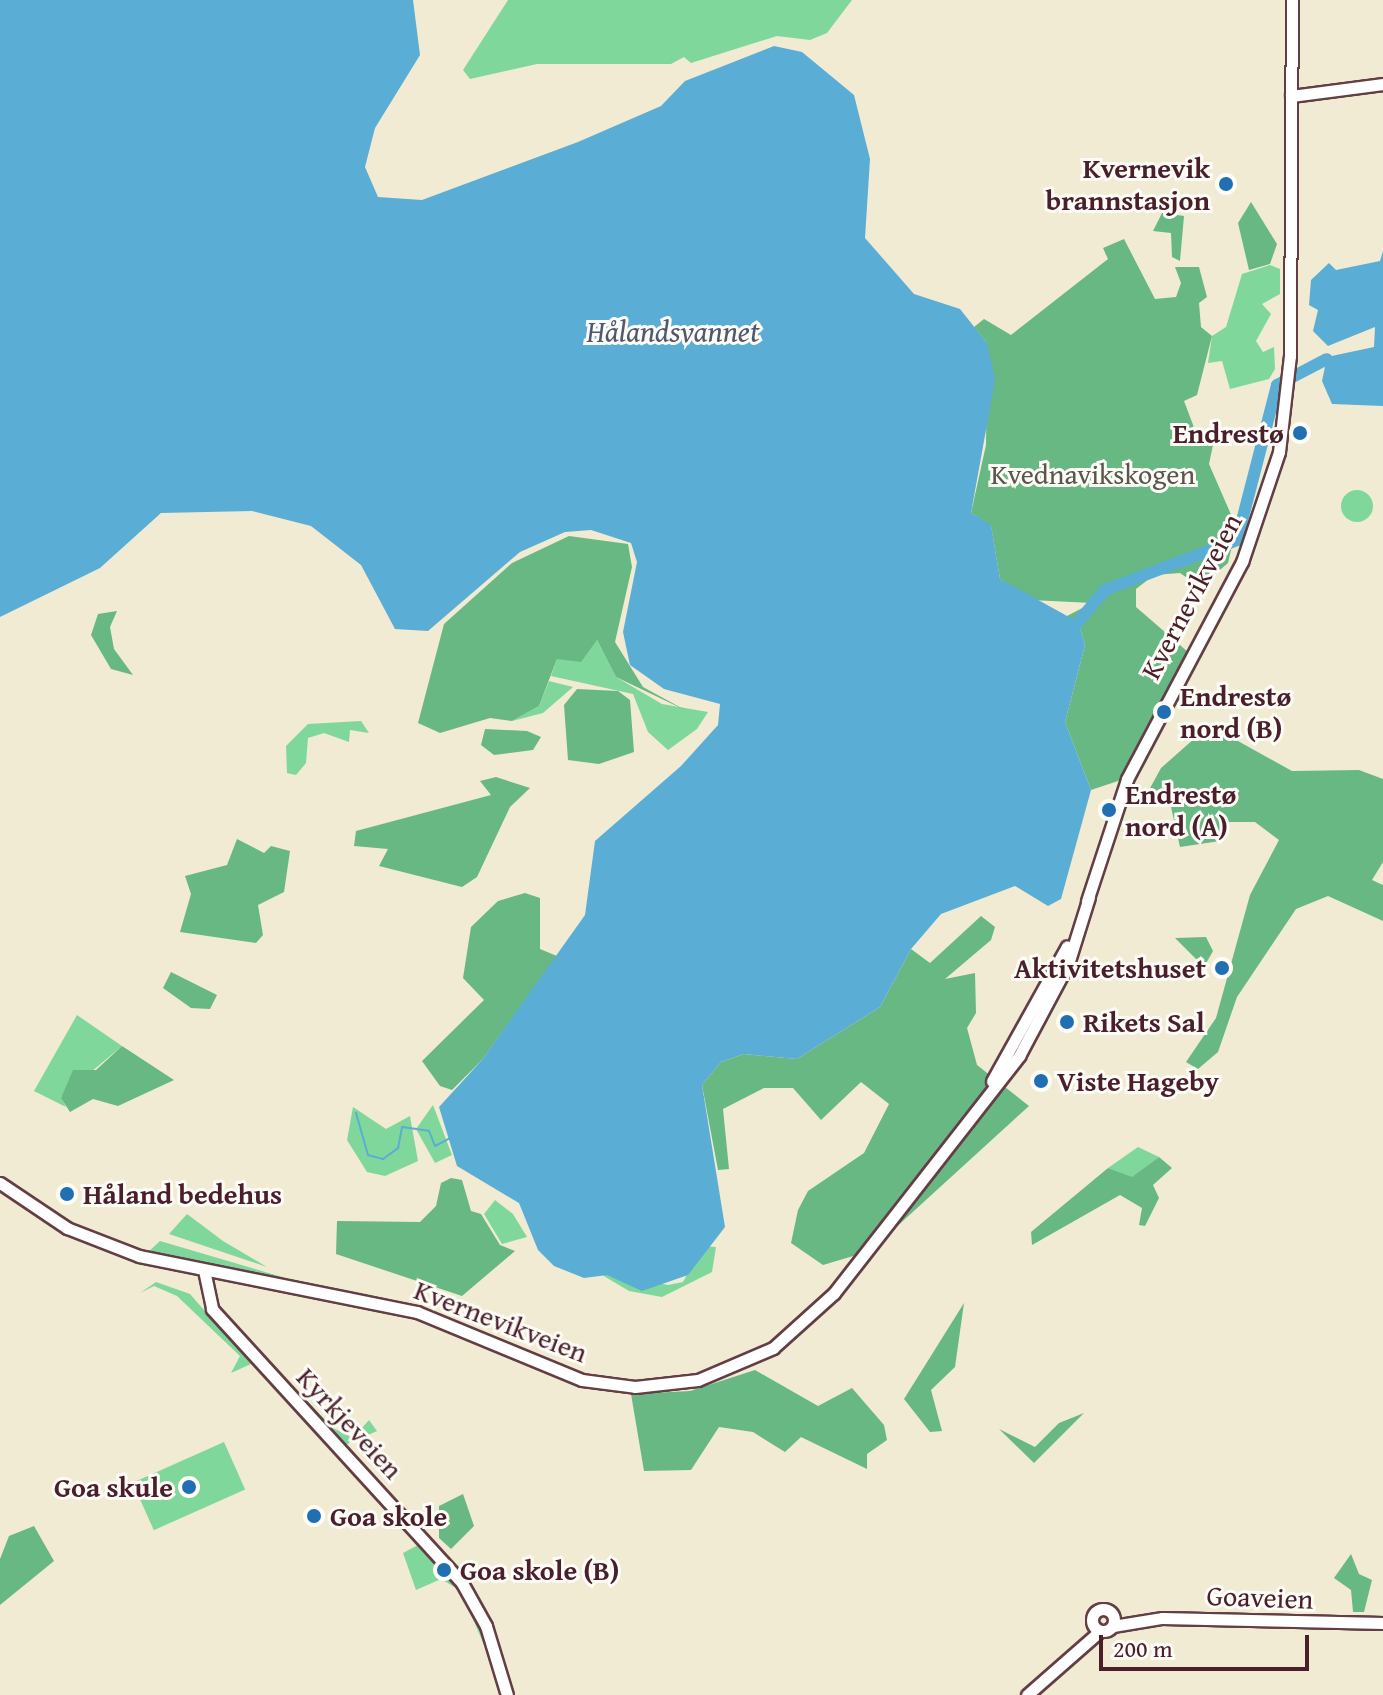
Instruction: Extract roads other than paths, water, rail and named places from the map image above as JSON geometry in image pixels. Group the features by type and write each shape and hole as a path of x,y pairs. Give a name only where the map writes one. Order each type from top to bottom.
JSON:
{"main road":[{"name":"Kvernevikveien","path":"0,1183 101,1244 204,1270 417,1312 582,1380 682,1384 745,1364 803,1324 952,1141 1041,1018 1089,897 1151,724 1222,600 1267,497 1286,409 1292,0"},
{"path":"1291,96 1383,84"},
{"name":"Kyrkjeveien","path":"204,1270 212,1309 462,1583 486,1626 507,1695"},
{"path":"1027,1695 1074,1649 1113,1620 1100,1608 1074,1649"},
{"path":"1091,1619 1100,1631"},
{"name":"Goaveien","path":"1113,1620 1383,1623"}],"water":[{"name":"Hålandsvannet","path":"0,0 413,0 420,55 375,128 365,167 378,197 422,200 578,142 661,106 685,81 774,46 802,52 854,95 870,159 865,238 914,294 960,309 987,343 995,380 971,513 991,525 1000,579 1078,622 1085,645 1065,722 1091,790 1061,899 1048,906 1015,886 941,914 911,949 880,1007 797,1059 744,1054 721,1062 702,1085 725,1227 688,1275 642,1291 607,1275 584,1278 554,1266 538,1250 519,1203 457,1166 439,1107 482,1060 585,915 595,841 681,766 718,725 720,704 664,689 630,665 623,632 637,562 631,543 591,530 565,532 520,552 428,631 395,629 361,565 311,526 252,511 161,513 100,568 0,617"},
{"path":"1383,251 1383,406 1332,404 1322,381 1327,357 1374,347 1375,327 1328,346 1313,331 1318,310 1309,305 1311,280 1329,263 1336,270 1380,261"}],"waterway":[{"path":"1078,622 1105,590 1237,540 1277,385 1327,359"},
{"path":"356,1113 368,1155 383,1159 398,1148 402,1127 429,1131 435,1146 450,1138"}],"place":[{"name":"Kvernevik brannstasjon","path":"1226,184"},
{"name":"Endrestø","path":"1300,433"},
{"name":"Endrestø nord (B)","path":"1164,712"},
{"name":"Endrestø nord (A)","path":"1109,810"},
{"name":"Aktivitetshuset","path":"1222,968"},
{"name":"Rikets Sal","path":"1067,1022"},
{"name":"Viste Hageby","path":"1041,1081"},
{"name":"Håland bedehus","path":"67,1194"},
{"name":"Goa skule","path":"189,1487"},
{"name":"Goa skole","path":"314,1516"},
{"name":"Goa skole (B)","path":"444,1570"}],"park label":[{"name":"Kvednavikskogen","path":"1093,474"}]}
